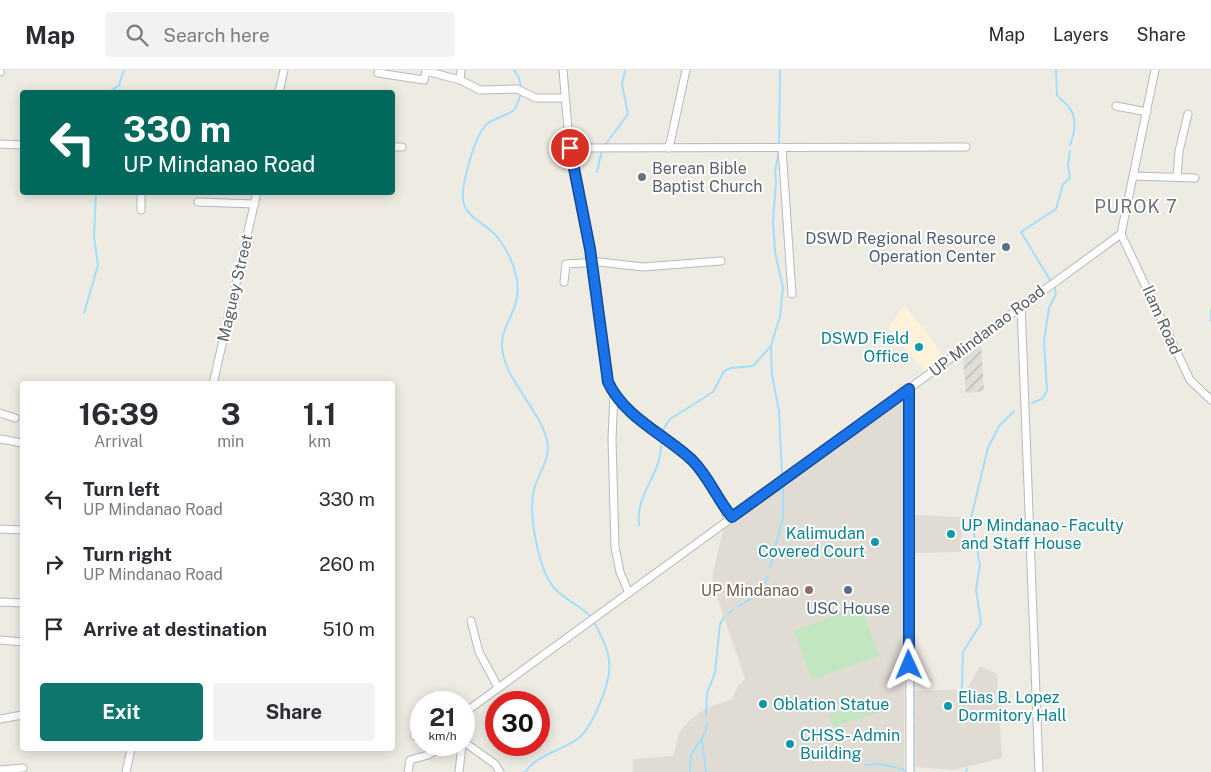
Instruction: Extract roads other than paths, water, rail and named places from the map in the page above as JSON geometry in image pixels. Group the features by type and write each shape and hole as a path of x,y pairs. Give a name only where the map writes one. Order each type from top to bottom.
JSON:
{"street":[{"path":"279,90 284,70"},
{"path":"379,70 378,73 424,80 426,71 460,80 480,90 517,89 536,98 564,98"},
{"path":"460,80 462,70"},
{"path":"563,70 564,98 570,148 592,263 606,376 614,393 642,422 699,468 730,518"},
{"path":"669,148 686,70"},
{"path":"1121,234 1155,70"},
{"path":"1116,106 1147,112"},
{"path":"1177,177 1179,151 1188,114"},
{"path":"0,144 20,145"},
{"path":"395,147 402,147"},
{"path":"782,147 792,294"},
{"path":"570,148 966,147"},
{"path":"1134,176 1196,178"},
{"path":"141,195 141,210"},
{"name":"Maguey Street","path":"214,381 256,195"},
{"path":"198,202 255,204"},
{"name":"UP Mindanao Road","path":"475,704 628,591 909,389 1019,306 1121,234"},
{"name":"Ilam Road","path":"1121,234 1190,380 1211,400"},
{"path":"564,282 566,264 592,263 643,267 720,261"},
{"path":"1019,306 1034,703 1039,772"},
{"path":"909,389 910,772"},
{"path":"614,393 612,439 615,547 620,572 628,591"},
{"path":"0,413 15,418"},
{"path":"0,439 20,442"},
{"path":"0,529 20,530"},
{"path":"0,602 20,603"},
{"path":"471,621 479,652 498,687"},
{"path":"0,640 20,642"},
{"path":"1034,703 1034,772"},
{"path":"0,719 20,715"},
{"path":"126,772 131,751"},
{"path":"475,752 495,764 500,772"},
{"path":"408,772 410,760 424,756"},
{"path":"459,772 461,756"},
{"path":"0,770 22,768"}],"waterway":[{"path":"113,90 119,85 124,70"},
{"path":"514,70 519,78 521,87"},
{"path":"605,145 628,114 622,84 625,70"},
{"path":"779,144 780,70"},
{"path":"1056,70 1057,95 1067,104 1074,120 1074,130 1070,145"},
{"path":"521,94 515,109 489,122 477,139 464,184 463,200 468,212 494,233 501,242 510,259 518,284 515,305 502,339 502,348 509,372 537,416 547,440 548,452 535,486 532,510 539,554 548,579 554,588 590,616"},
{"path":"597,172 602,150"},
{"path":"779,150 775,171 773,222 775,252 783,288 780,316 771,346 772,375 779,411 782,476"},
{"path":"1050,280 1021,232 1056,209 1063,184 1070,178 1068,165 1070,151"},
{"path":"84,313 98,265 94,237 96,195"},
{"path":"1032,403 1042,399 1047,391 1044,341 1049,308 1056,294 1054,284"},
{"path":"1211,310 1211,321"},
{"path":"661,433 670,419 713,392 724,371 731,368 753,366 771,346"},
{"path":"913,530 914,395"},
{"path":"962,688 963,652 981,623 976,589 980,565 971,518 988,448 999,426 1014,411"},
{"path":"639,525 641,503 658,464 661,442"},
{"path":"770,567 783,518 783,487"},
{"path":"913,533 913,573"},
{"path":"738,607 761,592 768,576"},
{"path":"729,613 733,610"},
{"path":"706,715 707,693 715,673 720,624 724,617"},
{"path":"525,772 537,760 580,737 598,708 607,684 609,664 605,644 593,621"},
{"path":"913,645 914,718"},
{"path":"690,772 691,755 706,731 707,723"},
{"path":"914,723 914,770"},
{"path":"702,740 706,772"},
{"path":"865,765 880,764 903,769 905,772"}],"place":[{"name":"Berean Bible Baptist Church","path":"642,177"},
{"name":"DSWD Regional Resource Operation Center","path":"1006,247"},
{"name":"DSWD Field Office","path":"919,347"},
{"name":"UP Mindanao - Faculty and Staff House","path":"951,534"},
{"name":"Kalimudan Covered Court","path":"875,542"},
{"name":"UP Mindanao","path":"809,590"},
{"name":"USC House","path":"848,590"},
{"name":"Oblation Statue","path":"763,704"},
{"name":"Elias B. Lopez Dormitory Hall","path":"948,706"},
{"name":"CHSS- Admin Building","path":"790,744"}],"district":[{"name":"PUROK 7","path":"1136,206"}]}
